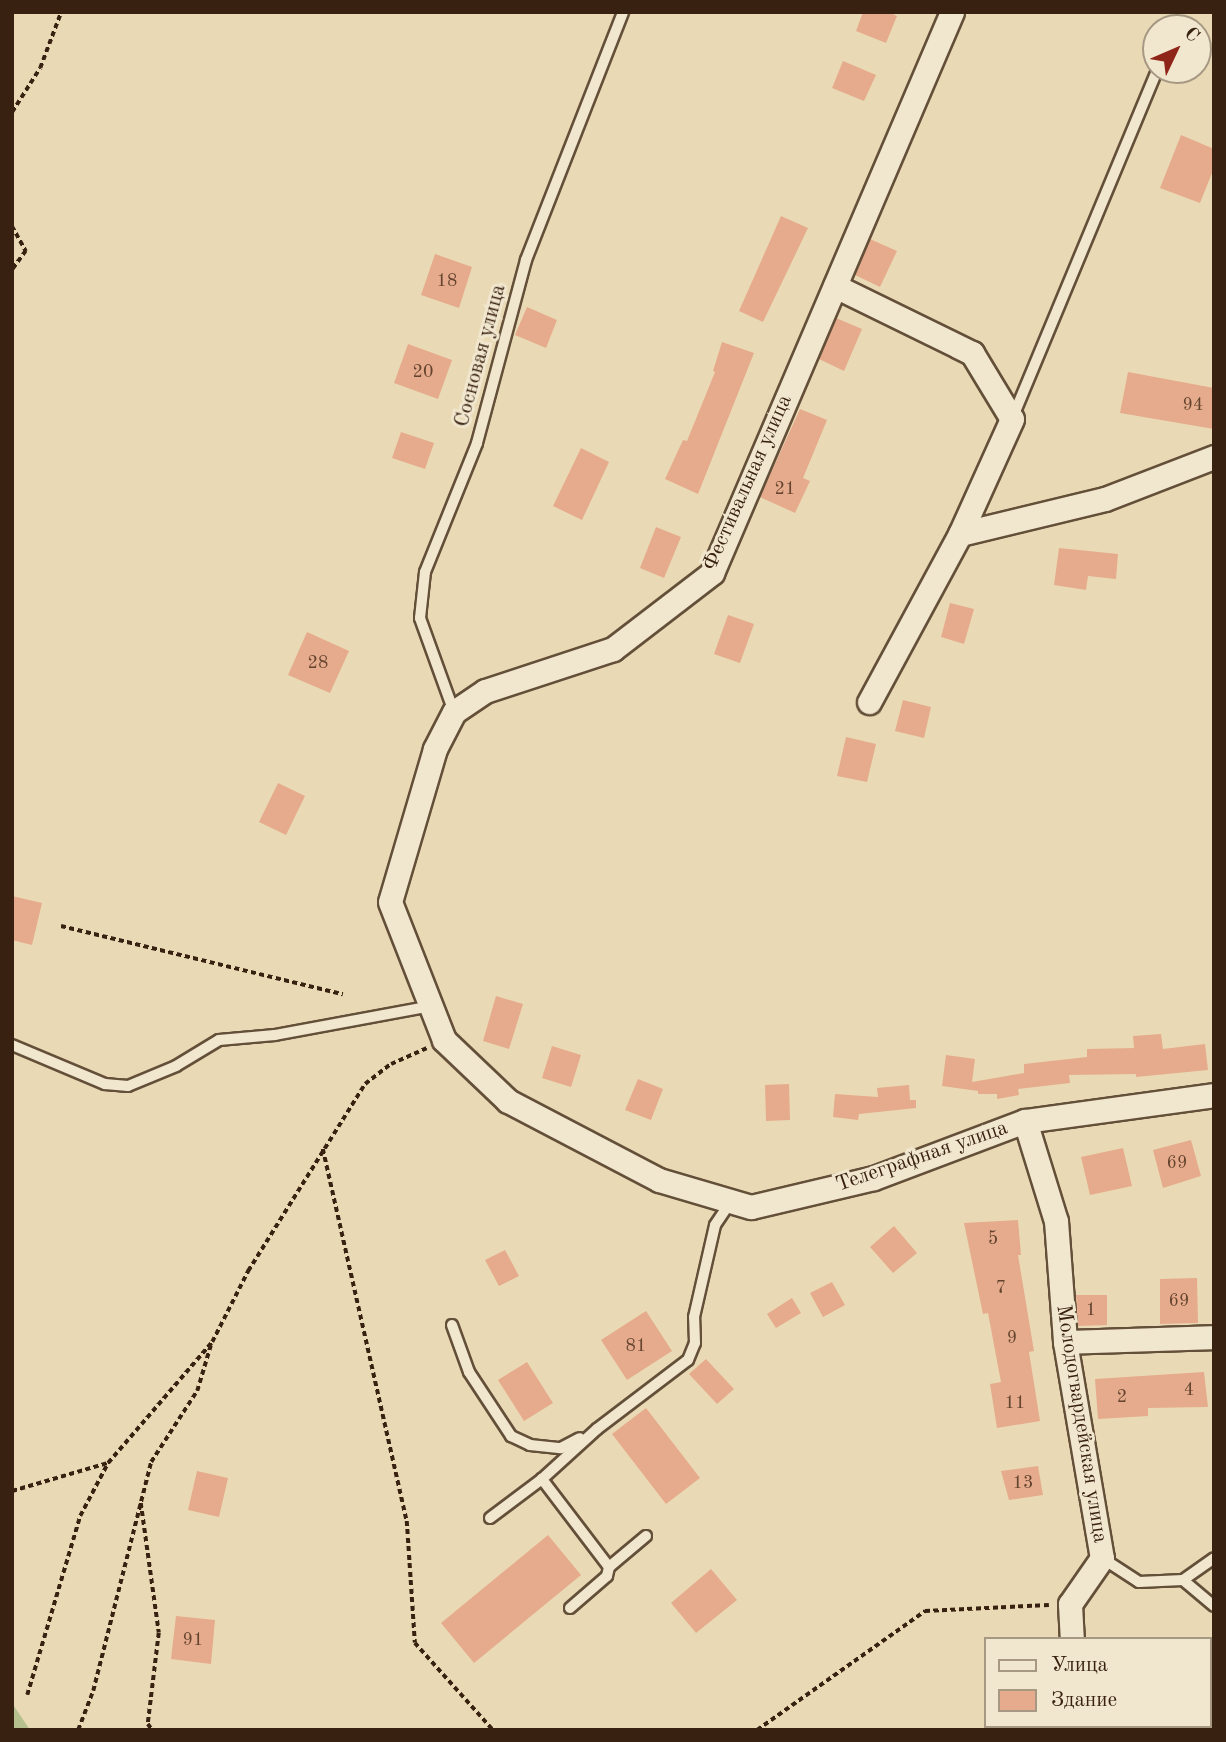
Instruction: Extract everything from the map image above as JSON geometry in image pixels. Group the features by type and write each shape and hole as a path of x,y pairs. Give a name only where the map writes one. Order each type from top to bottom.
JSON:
{"street":[{"name":"Фестивальная улица","path":"562,1129 508,1101 444,1040 390,902 435,749 454,712 485,691 612,649 712,573 952,12"},
{"path":"835,286 972,353 1012,419 960,534 869,702"},
{"path":"960,534 1105,499 1214,457"},
{"name":"Телеграфная улица","path":"562,1129 659,1180 751,1207 874,1178 1025,1121 1214,1095"},
{"name":"Молодогвардейская улица","path":"1025,1121 1056,1221 1065,1342 1102,1558 1070,1604"},
{"path":"1065,1342 1214,1337"},
{"path":"1070,1604 1072,1637"}],"lane":[{"name":"Сосновая улица","path":"454,712 420,618 425,572 477,443 526,260 623,12"},
{"path":"1012,419 1151,84"},
{"path":"12,1045 105,1084 128,1086 176,1066 219,1040 275,1035 431,1006"},
{"path":"490,1518 542,1479 597,1429 688,1360 695,1343 694,1317 715,1225 731,1201"},
{"path":"452,1325 469,1372 511,1436 530,1445 561,1448 597,1429"},
{"path":"542,1479 609,1567"},
{"path":"570,1608 607,1576 609,1567 646,1536"},
{"path":"1102,1558 1139,1582 1182,1580 1214,1558"},
{"path":"1182,1580 1214,1606"}],"path":[{"path":"12,112 40,68 61,12"},
{"path":"12,226 26,251 12,270"},
{"path":"61,926 343,994"},
{"path":"78,1730 93,1691 151,1462 197,1391 212,1342 248,1271 365,1084 391,1064 444,1040"},
{"path":"323,1149 407,1521 415,1643 494,1730"},
{"path":"27,1695 80,1516 108,1463 212,1342"},
{"path":"12,1491 108,1463"},
{"path":"141,1501 159,1633 148,1724 152,1730"},
{"path":"757,1730 925,1611 1070,1604"}],"green space":[{"path":"12,1703 30,1730 12,1730"}],"building":[{"path":"863,12 888,12 897,16 886,43 856,31"},
{"path":"843,61 876,75 864,101 832,88"},
{"path":"1181,135 1214,149 1214,168 1200,203 1160,188"},
{"path":"781,216 808,228 763,322 739,311"},
{"path":"870,239 897,251 880,287 855,275"},
{"path":"435,254 472,267 459,308 421,295"},
{"path":"527,307 557,320 546,348 515,335"},
{"path":"836,318 862,329 844,371 819,359"},
{"path":"722,342 754,353 698,494 665,479 683,440 687,441 715,372 713,371"},
{"path":"408,344 452,360 438,399 394,383"},
{"path":"1128,372 1214,388 1214,429 1120,413"},
{"path":"800,409 827,420 803,478 810,481 795,513 760,497"},
{"path":"401,432 434,443 425,469 392,458"},
{"path":"581,448 609,462 582,520 553,506"},
{"path":"656,527 681,537 664,578 640,568"},
{"path":"1059,548 1118,554 1116,579 1088,576 1086,590 1054,585"},
{"path":"950,603 974,609 964,644 941,637"},
{"path":"728,615 754,624 740,663 714,654"},
{"path":"307,632 349,651 330,693 288,675"},
{"path":"903,700 931,707 924,738 895,731"},
{"path":"846,737 876,744 867,782 837,776"},
{"path":"278,783 305,796 286,835 259,822"},
{"path":"12,896 42,903 32,945 12,940"},
{"path":"496,996 523,1004 509,1049 483,1041"},
{"path":"1161,1034 1163,1049 1205,1044 1208,1070 1136,1077 1136,1074 1069,1075 1070,1083 1018,1089 1019,1095 997,1099 997,1094 978,1094 978,1091 942,1086 946,1055 975,1059 972,1082 1024,1073 1024,1064 1087,1057 1087,1049 1134,1048 1133,1036"},
{"path":"552,1046 581,1055 571,1087 542,1078"},
{"path":"638,1079 663,1089 651,1120 625,1110"},
{"path":"789,1084 790,1120 766,1121 765,1085"},
{"path":"909,1085 910,1100 916,1100 916,1108 859,1114 858,1120 833,1117 835,1094 878,1097 877,1088"},
{"path":"1191,1140 1201,1176 1163,1188 1153,1150"},
{"path":"1123,1148 1132,1186 1090,1195 1081,1157"},
{"path":"1018,1220 1021,1255 1018,1255 1034,1351 1029,1352 1040,1421 997,1428 990,1384 1001,1382 988,1313 983,1314 964,1223"},
{"path":"894,1226 917,1253 893,1273 870,1247"},
{"path":"505,1250 519,1276 499,1286 485,1260"},
{"path":"1197,1278 1198,1323 1160,1324 1160,1279"},
{"path":"832,1282 845,1305 823,1317 810,1293"},
{"path":"1076,1295 1107,1295 1107,1325 1078,1326"},
{"path":"792,1298 801,1313 776,1328 767,1314"},
{"path":"646,1311 672,1351 627,1380 601,1340"},
{"path":"706,1359 734,1389 717,1404 689,1374"},
{"path":"527,1362 553,1403 524,1421 498,1380"},
{"path":"1204,1372 1208,1407 1148,1408 1148,1416 1098,1419 1095,1379"},
{"path":"646,1408 700,1478 666,1504 612,1434"},
{"path":"1038,1466 1043,1495 1009,1500 1001,1471"},
{"path":"197,1471 228,1478 219,1517 188,1510"},
{"path":"548,1535 581,1575 474,1663 441,1623"},
{"path":"711,1569 737,1600 696,1633 671,1603"},
{"path":"176,1616 215,1620 211,1664 171,1659"}]}
